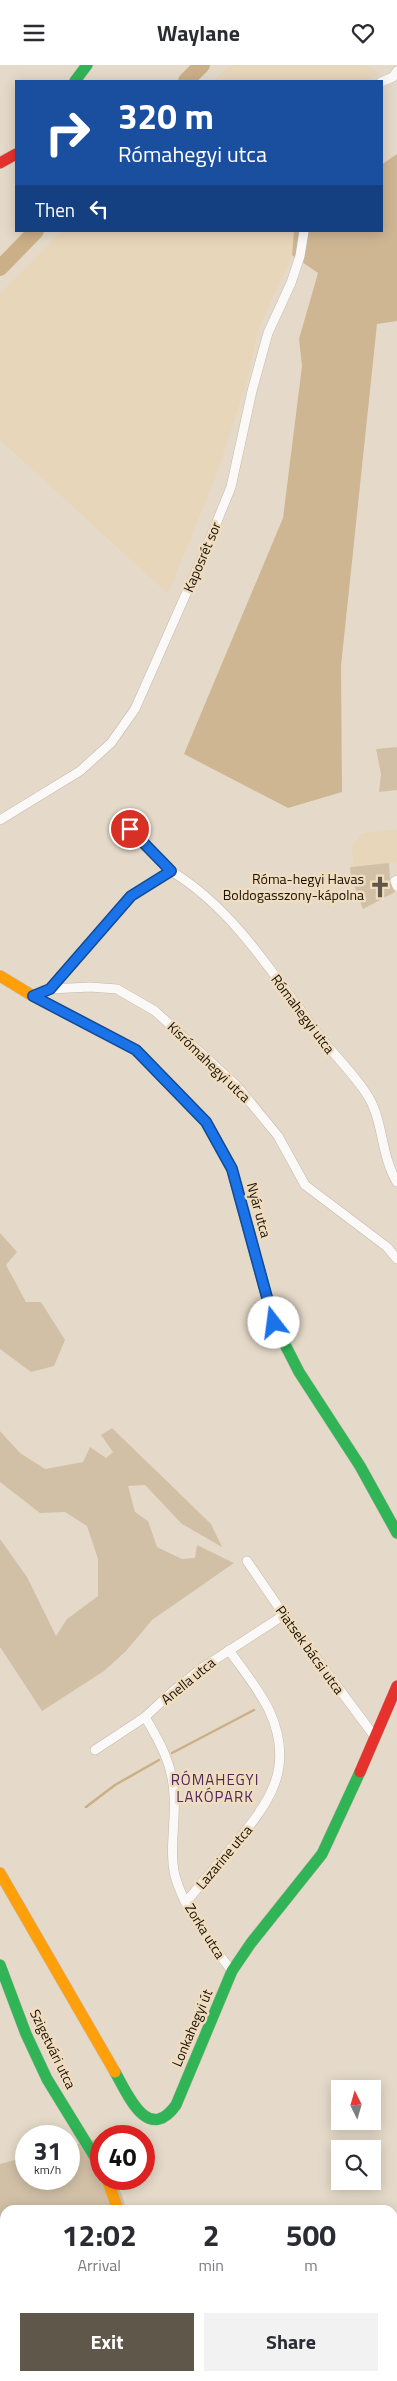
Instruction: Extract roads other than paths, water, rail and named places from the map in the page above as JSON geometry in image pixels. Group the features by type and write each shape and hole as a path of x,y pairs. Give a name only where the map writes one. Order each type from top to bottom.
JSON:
{"street":[{"path":"76,80 87,65"},
{"path":"383,81 393,77 397,71"},
{"path":"0,163 15,156"},
{"name":"Kaposrét sor","path":"0,820 80,771 111,743 135,709 205,551 231,487 252,391 268,333 291,283 300,256 304,232"},
{"name":"Rómahegyi utca","path":"130,829 171,871 193,884 245,936 335,1057 367,1093 377,1118 384,1154 397,1182"},
{"path":"33,996 50,989 131,896 171,871"},
{"path":"397,880 395,881 397,886"},
{"name":"Nyár utca","path":"0,976 33,996 136,1050 206,1122 232,1169 274,1323 299,1372 360,1466 397,1533"},
{"name":"Kisrómahegyi utca","path":"50,989 90,987 117,989 155,1011 237,1086 278,1136 305,1185 387,1247 397,1259"},
{"name":"Piatsek bácsi utca","path":"247,1561 284,1615 375,1737"},
{"name":"Anella utca","path":"95,1750 145,1717 172,1692 229,1650 284,1615"},
{"name":"Lazarine utca","path":"186,1902 260,1814 273,1791 279,1773 278,1734 269,1709 229,1650"},
{"name":"Lonkahegyi út","path":"0,1873 136,2109 152,2120 162,2120 169,2115 176,2105 232,1971 251,1943 322,1854 397,1686"},
{"name":"Zorka utca","path":"145,1717 164,1750 171,1771 174,1794 173,1856 175,1876 186,1902 200,1926 232,1971"},
{"name":"Szigetvári utca","path":"0,1965 26,2034 47,2079 90,2149"},
{"path":"110,2190 116,2205"}],"waterway":[{"path":"187,80 202,65"},
{"path":"0,268 35,232"},
{"path":"172,1753 254,1710"},
{"path":"86,1807 115,1785 159,1760"}],"place":[{"name":"Róma-hegyi Havas Boldogasszony-kápolna","path":"380,887"}],"district":[{"name":"RÓMAHEGYI LAKÓPARK","path":"215,1788"}]}
